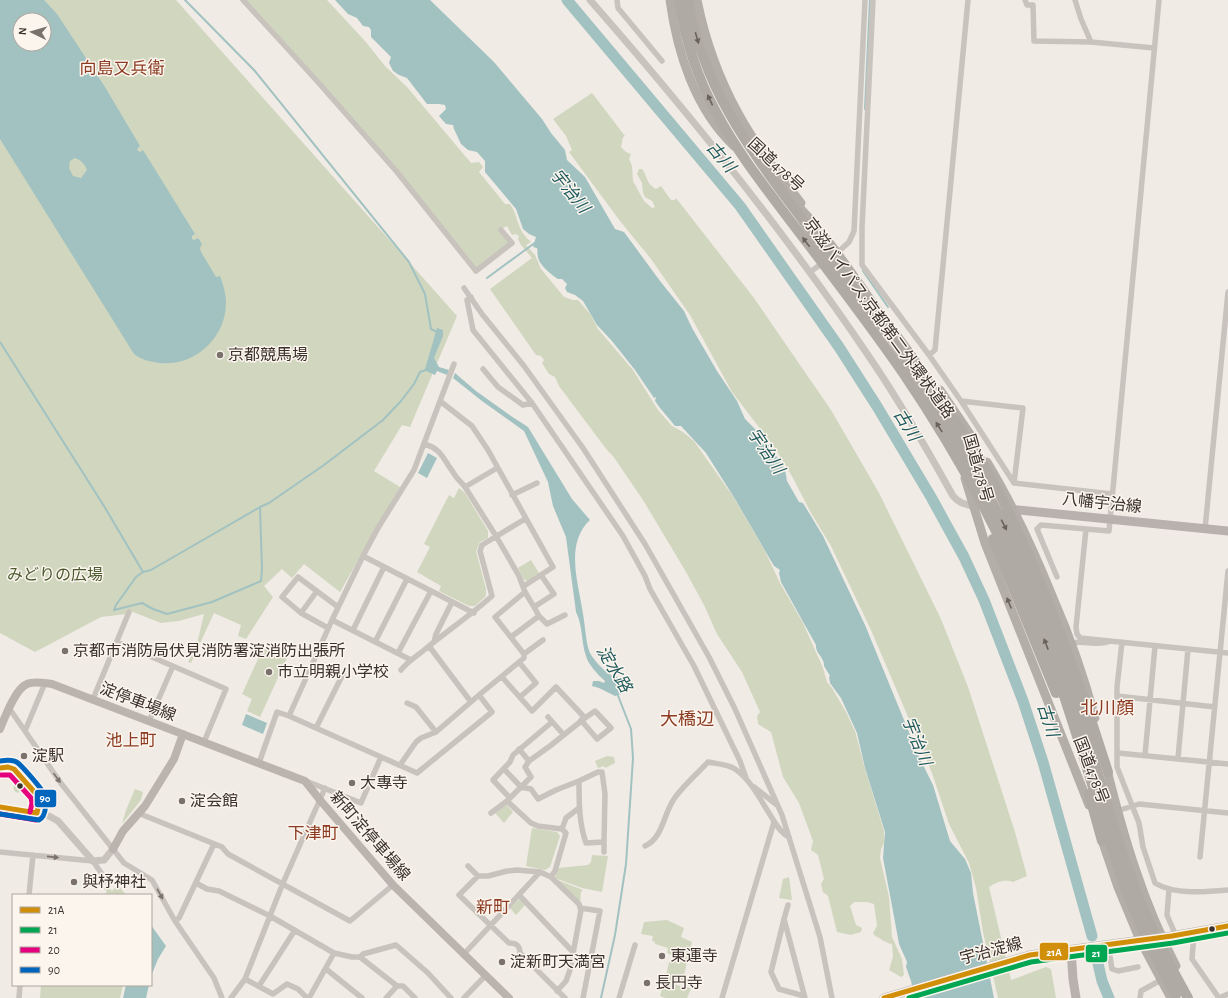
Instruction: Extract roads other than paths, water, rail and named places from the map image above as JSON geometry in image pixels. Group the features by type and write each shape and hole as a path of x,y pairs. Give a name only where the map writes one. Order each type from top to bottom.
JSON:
{"highway":[{"name":"国道478号","path":"670,0 678,42 689,76 717,128 725,138 802,210 838,252 922,372 939,399 949,423 985,543 1049,703 1118,887 1140,940 1161,980 1179,996"},
{"name":"京滋バイパス;京都第二外環状道路","path":"679,0 688,41 696,66 715,110 725,128 753,171 903,372 944,436 978,494 1032,609 1064,695 1126,890 1150,946 1179,996"},
{"name":"京滋バイパス;京都第二外環状道路","path":"688,0 697,39 705,63 715,88 733,123 766,172 891,338 929,394 967,455 1005,527 1058,648 1134,886 1179,996"},
{"name":"国道478号","path":"697,0 705,34 719,76 739,116 770,162 939,389 981,451 1014,510 1044,574 1072,643 1090,699 1117,811 1135,870 1162,937 1194,998"},
{"path":"891,338 939,398 969,441 993,481 1017,530 1047,600 1085,701 1108,772"},
{"path":"978,494 984,517 1052,683 1089,794 1102,841"}],"main road":[{"name":"八幡宇治線","path":"973,506 1228,531"},
{"name":"淀停車場線","path":"0,729 9,708 20,689 24,685 44,683 52,684 184,734 174,760 145,806 124,831 113,848"},
{"path":"184,734 305,780"},
{"name":"新町淀停車場線","path":"305,780 320,800 392,885 509,998"},
{"name":"宇治淀線","path":"884,998 1009,961 1060,950 1071,950 1176,936 1228,926"},
{"path":"1071,950 1076,998"}],"street":[{"path":"243,0 397,172 476,271 512,243 501,230"},
{"path":"590,0 711,143 769,216 871,358 953,496 957,501 973,506"},
{"path":"617,0 618,8 662,61"},
{"path":"810,272 838,252 849,242 855,226 865,0"},
{"path":"873,0 862,227 862,265 929,355 961,401 1014,483"},
{"path":"929,355 935,350 968,0"},
{"path":"1025,0 1027,5 1032,5 1034,41 1091,42 1154,48"},
{"path":"1075,0 1081,20 1091,42"},
{"path":"1057,577 1037,530 1041,525 1109,531 1159,0"},
{"path":"855,226 862,227"},
{"path":"464,288 482,314 524,366 586,454 645,544 709,657 735,709 777,805 789,837 820,937 832,998"},
{"path":"1205,529 1228,292"},
{"path":"471,297 466,300 473,330 532,403 623,536 645,576 650,589 694,666 740,761 746,778 774,822 785,835 789,837"},
{"path":"289,716 328,628 363,556 378,528 414,470 454,364"},
{"path":"484,370 498,387 523,405 532,403"},
{"path":"939,389 947,382"},
{"path":"961,401 1022,408 1014,483"},
{"path":"440,402 472,426 488,450 553,567 524,586"},
{"path":"424,444 432,446 440,452 453,474 465,487 496,536 524,586 525,592 540,616 547,624 565,615"},
{"path":"465,487 497,468"},
{"path":"512,495 538,483"},
{"path":"1014,483 1112,494"},
{"path":"401,670 431,644 474,613 492,596 480,551 482,545 525,519"},
{"path":"1086,529 1076,627 1077,634 1080,638 1228,653"},
{"path":"363,556 474,613"},
{"path":"353,630 384,567"},
{"path":"1200,857 1228,571"},
{"path":"534,607 554,594 541,575"},
{"path":"328,628 300,613 282,597 298,577 338,607"},
{"path":"375,642 407,579"},
{"path":"300,613 317,591"},
{"path":"398,653 431,591"},
{"path":"524,654 495,617 525,592"},
{"path":"431,644 452,602"},
{"path":"93,699 129,612"},
{"path":"512,637 540,616"},
{"path":"332,620 412,660"},
{"path":"400,765 416,742 421,738 436,732 524,658 524,654 543,640"},
{"path":"1072,643 1079,642 1101,644 1112,641"},
{"path":"116,642 226,689 204,742"},
{"path":"1122,642 1117,696 1117,767 1139,823 1143,847 1155,883 1169,889 1196,892 1228,890"},
{"path":"431,644 471,702"},
{"path":"1145,755 1154,646"},
{"path":"1178,758 1188,649"},
{"path":"519,662 536,683 520,697"},
{"path":"149,721 173,666"},
{"path":"316,728 344,674"},
{"path":"491,813 508,800 531,777 525,767 529,761 550,746 563,734 583,719 595,710 611,728 597,738 583,719 556,687 532,711 502,677"},
{"path":"25,731 44,683"},
{"path":"259,763 277,712 417,773 492,712 479,695"},
{"path":"1117,696 1215,707"},
{"path":"407,702 416,706 436,732"},
{"path":"9,708 60,782 124,863 152,880 175,921 214,978 222,998"},
{"path":"551,877 555,871 566,833 562,829 538,826 531,823 508,800 493,780 510,762 513,755 550,719 563,734"},
{"path":"519,749 529,761"},
{"path":"1118,753 1228,764"},
{"path":"305,780 361,803 381,757"},
{"path":"645,846 652,843 674,800 708,762 736,769 746,778"},
{"path":"504,769 521,786 531,789 538,799 562,787 598,772 602,772 605,794 604,852"},
{"path":"579,781 579,808 582,832 586,843 604,842"},
{"path":"750,784 777,805"},
{"path":"231,998 245,979 283,883 325,788"},
{"path":"1117,811 1138,804 1228,813"},
{"path":"0,807 37,813 49,816 58,821 93,861 106,880 99,884"},
{"path":"562,829 566,818 579,808"},
{"path":"138,813 222,847 228,854 350,921 392,885"},
{"path":"722,998 774,822"},
{"path":"175,921 179,918 214,844"},
{"path":"0,852 93,861 104,860 113,848"},
{"path":"29,894 33,855"},
{"path":"468,866 478,876 488,876 517,870 540,872 551,877 579,904 580,908 570,970 566,981 557,991"},
{"path":"463,954 540,872"},
{"path":"478,876 459,895 509,943 519,946 520,952 565,998"},
{"path":"196,883 207,889 219,891 270,916 334,953 352,957 360,957 363,954 396,945 428,973 451,998"},
{"path":"1169,889 1167,915 1176,936"},
{"path":"519,895 573,952"},
{"path":"788,905 771,972 779,989 805,997"},
{"path":"580,908 600,911 583,998"},
{"path":"784,919 805,997"},
{"path":"259,986 295,930"},
{"path":"1194,933 1192,959 1219,998 1228,994"},
{"path":"1108,944 1112,969 1118,971 1138,967"},
{"path":"619,998 635,945"},
{"path":"245,979 273,994 287,984 298,989 308,998 334,953"},
{"path":"360,957 397,986 402,986 415,998"},
{"path":"326,969 362,998"},
{"path":"464,998 486,975"},
{"path":"1140,998 1141,991 1161,980"},
{"path":"19,998 20,986"},
{"path":"386,998 397,986"}],"water":[{"path":"0,0 44,0 57,14 105,87 140,146 137,149 138,151 140,152 143,150 195,234 192,236 192,239 194,240 198,238 202,244 200,248 201,252 216,277 220,276 226,303 225,316 221,327 206,347 196,355 173,363 150,361 140,358 134,354 0,139","holes":["75,158 79,160 87,170 81,178 73,176 69,168 70,161"]},
{"name":"宇治川","path":"335,0 430,0 494,62 542,119 565,150 567,160 585,177 615,229 624,232 684,311 717,371 737,401 745,419 764,438 785,469 787,481 799,502 803,503 823,536 865,625 920,759 933,785 950,841 965,859 971,873 973,893 994,998 915,998 906,967 907,962 899,944 883,858 885,832 865,768 857,733 841,698 830,683 830,676 817,651 816,645 781,582 779,573 780,570 774,566 706,453 681,426 675,426 662,410 655,401 656,397 654,398 635,370 597,325 583,301 575,295 567,292 565,288 567,284 562,279 558,279 546,270 539,260 537,248 533,247 536,237 523,229 516,209 485,172 485,161 477,152 468,150 461,144 453,125 446,124 439,116 446,109 445,105 427,104 407,78 393,71 389,63 391,57 371,37 371,30 369,27 363,26 357,18 348,14"},
{"path":"437,328 443,330 443,336 434,358 439,367 449,370 447,375 437,371 435,375 426,371 425,369"},
{"path":"455,373 476,391 528,427 572,499 590,520 582,530 577,541 575,553 575,565 587,640 590,653 596,661 610,675 616,676 619,679 619,689 621,694 615,696 592,686 593,681 604,683 605,681 599,676 586,656 580,623 576,612 566,537 553,506 548,482 524,431 453,378"},
{"path":"428,453 437,458 427,478 418,473"},
{"path":"246,714 267,723 263,734 242,725"},
{"path":"152,926 166,946 158,959 152,974"},
{"path":"126,986 149,986 146,998 123,998"}],"waterway":[{"path":"185,0 254,70 409,262 425,294 431,329 437,332"},
{"name":"古川","path":"567,0 740,206 839,347 878,408 931,497 964,557 984,600 1023,701 1043,762 1092,936"},
{"path":"865,109 870,0"},
{"path":"487,278 536,242"},
{"path":"863,271 888,307"},
{"path":"0,342 104,506 143,572"},
{"path":"260,507 261,581 212,602 167,614 142,603 114,610 136,577 143,572 151,570 260,507 269,503 324,465 383,420 401,401 414,384 420,372 426,370"},
{"name":"淀水路","path":"601,998 615,935 626,864 633,758 631,729 617,693"},
{"name":"古川","path":"1097,959 1102,981 1109,998"}],"place":[{"name":"京都競馬場","path":"220,355"},
{"name":"京都市消防局伏見消防署淀消防出張所","path":"65,651"},
{"name":"市立明親小学校","path":"269,672"},
{"name":"淀駅","path":"24,756"},
{"name":"大專寺","path":"352,783"},
{"name":"淀会館","path":"182,801"},
{"name":"與杼神社","path":"74,882"},
{"name":"東運寺","path":"662,956"},
{"name":"淀新町天満宮","path":"502,962"},
{"name":"長円寺","path":"647,983"}],"district":[{"name":"向島又兵衛","path":"122,68"},
{"name":"北川顔","path":"1107,709"},
{"name":"大橋辺","path":"687,720"},
{"name":"池上町","path":"131,740"},
{"name":"下津町","path":"313,833"},
{"name":"新町","path":"493,907"}],"park label":[{"name":"みどりの広場","path":"55,575"}]}
